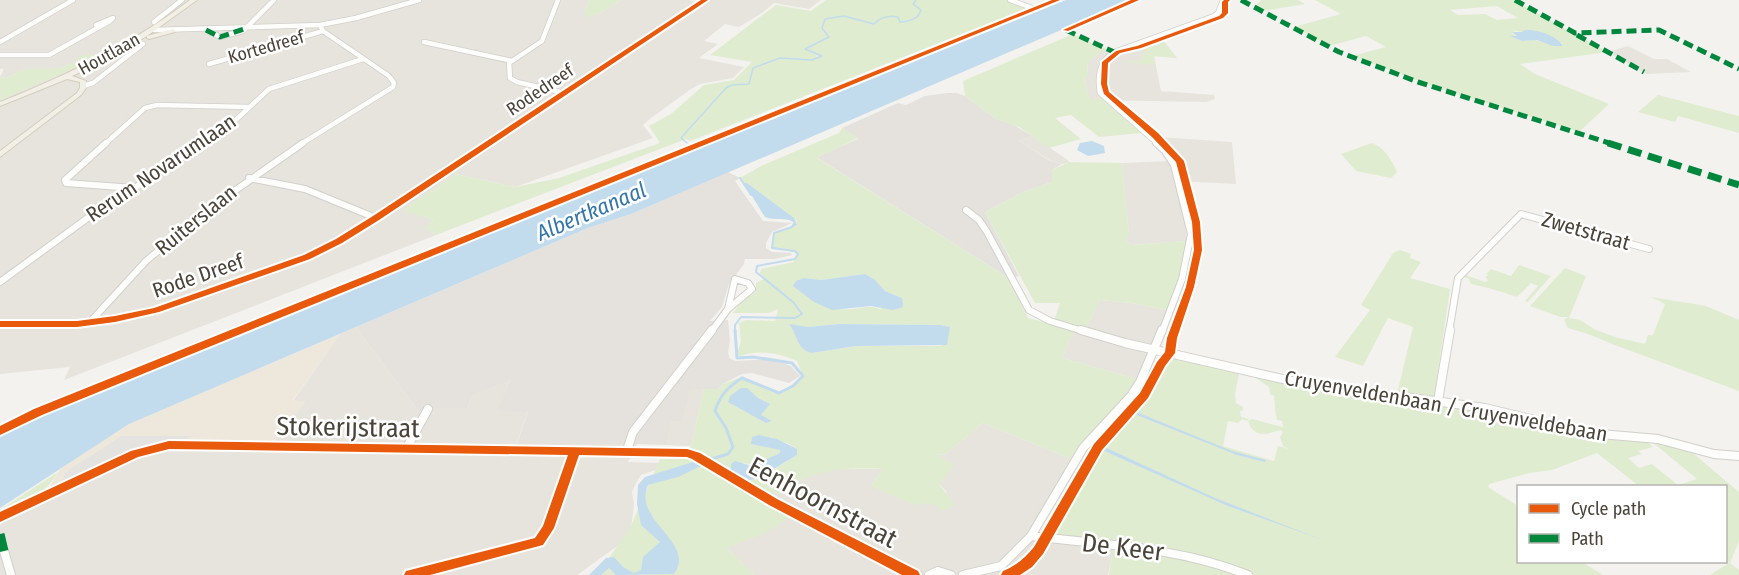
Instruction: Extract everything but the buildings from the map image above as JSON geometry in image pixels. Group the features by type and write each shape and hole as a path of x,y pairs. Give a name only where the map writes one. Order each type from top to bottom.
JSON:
{"main road":[{"path":"156,26 194,0"},
{"name":"Houtlaan","path":"0,106 67,79 149,37 156,32 156,26"},
{"name":"Houtlaan","path":"67,79 100,62 156,26"},
{"path":"149,37 173,30"},
{"path":"0,155 79,94 83,86 81,80 67,79"},
{"path":"67,79 74,88"},
{"path":"74,88 83,86"},
{"path":"65,103 74,88"}],"street":[{"path":"156,26 182,0"},
{"path":"244,29 274,0"},
{"path":"156,26 173,30 206,30 220,37 244,29 320,25 356,18 419,0"},
{"path":"558,0 553,6 546,37 512,61 508,67 513,81 564,93"},
{"name":"Rodedreef","path":"393,207 705,0"},
{"path":"1010,0 1035,9"},
{"path":"963,575 1001,566 1031,536 1088,441 1137,387 1155,350 1182,279 1190,245 1190,228 1176,169 1171,159 1153,140 1100,93 1101,64 1106,56 1116,51 1214,16 1218,13 1223,0"},
{"path":"4,39 67,2"},
{"path":"320,25 323,31 363,59"},
{"path":"0,55 49,55 98,27"},
{"name":"Kortedreef","path":"209,64 323,31"},
{"path":"424,42 512,61"},
{"path":"83,86 93,83 143,44"},
{"name":"Rerum Novarumlaan","path":"0,282 73,228 225,130 263,93 278,85 363,59"},
{"name":"Ruiterslaan","path":"90,322 153,255 249,178 393,87 394,83 389,76 363,59"},
{"path":"134,188 66,183 64,180 145,108 156,105 249,107"},
{"path":"249,178 305,189 376,218"},
{"name":"Rode Dreef","path":"0,324 41,325 90,322 156,310 270,271 323,250 393,207"},
{"name":"Cruyenveldenbaan / Cruyenveldebaan","path":"966,210 979,220 987,232 1031,313 1050,321 1155,350 1296,382 1485,408 1589,433 1658,439 1714,454 1739,456"},
{"name":"Zwetstraat","path":"1438,401 1458,278 1521,214 1647,250"},
{"path":"627,453 633,432 728,309"},
{"name":"Stokerijstraat","path":"406,449 428,409"},
{"name":"Stokerijstraat","path":"0,517 119,460 160,447 687,453 709,464"},
{"path":"410,575 539,542 548,528 575,452"},
{"name":"Eenhoornstraat","path":"709,464 773,502 918,575"},
{"name":"De Keer","path":"1031,536 1172,553 1227,566 1248,575"},
{"path":"4,551 11,575"},
{"path":"929,575 938,571 951,575"}],"shaded area":[{"path":"0,0 589,0 584,12 597,15 622,0 689,0 701,3 705,0 821,0 809,9 774,3 739,27 725,24 704,41 718,44 699,58 744,67 733,78 700,84 651,118 643,125 653,138 515,187 456,174 403,210 434,220 425,227 436,235 64,380 70,367 0,374 0,100 104,54 95,55 58,69 25,69 6,78 0,77 4,69 0,69"},
{"path":"1161,38 1177,58 1154,56 1161,91 1214,95 1215,99 1206,102 1091,100 1084,77 1087,77 1088,62 1094,55 1108,48 1114,50"},
{"path":"1628,46 1654,59 1667,59 1691,72 1646,74 1608,52"},
{"path":"948,93 965,96 996,119 1007,121 1032,136 1019,141 1050,161 1062,164 1052,170 1052,182 1023,192 985,212 1019,276 1009,278 816,157 858,139 842,128 898,103 906,105 925,96"},
{"path":"1141,133 1159,137 1232,142 1236,184 1176,181 1185,217 1187,241 1131,245 1126,240 1129,234 1122,163 1169,161 1163,151"},
{"path":"1032,136 1069,162 1062,164 1051,161 1019,141"},
{"path":"728,172 740,178 735,181 763,221 792,223 772,232 766,248 772,252 791,253 792,255 775,259 745,259 744,264 729,284 722,307 710,321 728,320 730,359 736,361 773,359 791,366 800,376 789,383 752,373 742,374 718,389 690,389 682,421 671,421 666,444 517,444 528,412 497,411 510,380 473,395 467,408 432,408 420,413 356,327 588,228 631,214"},
{"path":"1100,300 1167,310 1137,379 1062,358 1074,331 1085,330"},
{"path":"356,327 420,413 432,408 467,408 473,395 510,379 498,411 528,411 517,443 665,444 671,421 690,389 704,389 691,446 637,444 628,462 663,463 662,468 641,475 636,483 632,492 634,504 630,537 577,575 0,575 0,513 134,450 305,401 293,401 340,334"},
{"path":"340,334 293,400 306,401 274,442 175,441 145,447 42,494 61,468 129,424"},
{"path":"983,423 1071,459 1024,538 1114,547 1108,575 755,575 727,548 788,517 763,504 781,489 803,478 831,469 883,469 871,486 932,503 947,492 939,484 936,455 946,454"},
{"path":"122,436 189,436 181,445 145,447 134,450 61,484 70,469"}],"green space":[{"path":"589,0 622,0 597,15 587,18 584,12"},
{"path":"826,0 1006,0 1028,8 690,141 686,139 436,235 424,227 434,220 402,210 456,174 515,187 559,178 660,143 649,126 671,114 704,85 734,80 752,62 710,55 776,5 811,11"},
{"path":"1261,0 1298,0 1305,4 1264,11 1255,6"},
{"path":"1315,0 1513,0 1608,52 1520,64 1535,74 1609,104 1579,132 1440,89 1352,56 1386,47 1366,36 1329,46 1294,27 1341,14","holes":["1497,6 1518,18 1497,20 1485,14 1458,15 1450,10","1515,31 1542,34 1563,44 1561,46 1535,40 1522,41 1512,36 1518,37 1512,33"]},
{"path":"1073,34 1106,49 1088,62 1087,77 1084,78 1091,100 1102,98 1141,133 1099,137 1071,115 1055,118 1081,139 1049,148 1019,127 996,119 965,96 963,81"},
{"path":"1162,39 1177,58 1154,56 1155,65 1121,62 1142,60 1141,56 1147,52 1141,47"},
{"path":"107,54 0,100 0,77 6,78 25,69 58,69 78,61 77,58 83,55"},
{"path":"1658,95 1739,116 1739,133 1678,116 1675,122 1638,112"},
{"path":"842,128 858,138 817,158 1009,278 1028,318 1053,324 1060,303 1035,303 985,212 1023,192 1052,182 1052,170 1069,162 1122,163 1129,234 1126,240 1131,245 1187,241 1177,284 1167,310 1100,300 1085,330 1074,331 1062,358 1137,379 1071,459 983,423 946,454 937,455 954,465 939,484 955,505 943,511 930,504 923,503 916,506 871,486 883,469 833,471 805,478 777,493 763,504 789,517 770,531 727,548 755,575 597,575 630,528 660,459 684,459 691,446 704,389 718,389 723,384 744,376 743,378 779,393 793,386 803,376 797,361 783,356 762,352 740,356 737,354 741,341 739,323 746,320 775,321 778,309 769,313 733,313 742,301 756,292 756,283 764,279 760,274 761,269 794,262 798,253 772,248 774,233 796,225 797,221 740,178 761,166 839,133","holes":["865,274 885,291 902,298 880,309 834,308 820,304 794,284 804,278 821,280","840,324 950,327 941,346 856,346 812,353 796,336 796,332 808,327","770,437 797,449 797,455 767,474 746,479 738,472 743,463 757,465 780,453 781,450 768,446"]},
{"path":"1372,143 1387,154 1397,172 1391,178 1356,171 1341,154"},
{"path":"1400,250 1411,254 1410,258 1421,262 1410,278 1450,289 1434,398 1397,394 1413,327 1388,318 1363,366 1335,357 1370,310 1361,305 1393,253"},
{"path":"1519,265 1551,276 1528,302 1525,301 1538,286 1531,283 1517,297 1471,284 1469,279 1462,276 1463,274 1485,282 1488,281 1486,274 1491,269 1511,276"},
{"path":"1565,268 1586,276 1569,318 1580,320 1594,329 1615,337 1645,344 1648,335 1653,335 1665,304 1651,297 1706,306 1739,320 1739,391 1568,328 1564,320 1568,317 1560,317 1530,306"},
{"path":"1170,356 1239,374 1235,394 1236,403 1243,407 1240,411 1241,417 1249,419 1247,421 1242,419 1238,423 1228,421 1223,446 1274,461 1278,446 1289,449 1283,446 1280,437 1283,432 1281,430 1257,433 1248,421 1252,419 1283,427 1282,421 1277,420 1274,396 1270,394 1269,387 1253,376 1320,390 1458,409 1460,405 1576,434 1583,438 1647,442 1653,447 1638,451 1642,454 1628,458 1639,468 1652,464 1678,485 1638,485 1597,453 1552,470 1530,473 1489,484 1488,487 1517,505 1517,563 1584,563 1603,575 1252,575 1223,562 1233,575 1109,575 1113,547 1050,537 1100,446 1144,398 1162,365"},
{"path":"1651,441 1688,449 1739,492 1739,541 1730,563 1739,570 1739,575 1710,575 1729,563 1727,561 1727,485 1678,485 1697,479"},
{"path":"58,472 40,493 0,513 0,510"}],"water":[{"name":"Albertkanaal","path":"1066,0 1131,0 631,214 588,228 129,424 0,508 0,434 40,414"},
{"path":"1525,30 1547,34 1557,39 1563,46 1553,46 1537,40 1522,41 1510,36 1517,36 1512,32"},
{"path":"1092,141 1104,146 1105,153 1088,156 1077,150 1080,143"},
{"path":"744,183 794,218 797,225 792,227 794,222 765,217"},
{"path":"865,274 875,280 885,291 902,298 903,307 893,310 871,306 832,310 814,302 793,286 796,281 804,278 821,280"},
{"path":"789,324 808,327 840,324 950,327 947,345 856,346 812,353 803,349"},
{"path":"741,388 747,388 758,398 770,404 761,415 772,421 766,423 728,402 730,396"},
{"path":"1134,411 1232,451 1266,460 1265,462 1237,455 1132,413"},
{"path":"759,435 777,439 797,449 797,455 759,478 750,480 731,470 731,464 735,461 752,466 780,453 780,450 751,444 752,437"},
{"path":"1102,446 1215,498 1323,540 1228,506 1100,449"},
{"path":"696,461 703,465 678,477 648,485 645,498 655,521 672,541 677,552 679,562 674,574 616,575 609,568 601,575 589,575 606,558 614,557 623,567 634,573 641,570 643,557 660,542 641,525 637,504 638,485 645,477"}],"waterway":[{"path":"687,143 681,138 726,88 732,85 749,84 753,68 780,58 812,60 822,56 805,49 829,37 822,28 825,19 844,16 874,24 882,18 891,16 898,17 900,22 906,21 916,18 920,13 921,10 913,4 916,0"},
{"path":"740,178 751,195"},
{"path":"735,330 735,325 741,317 795,318 802,314 793,302 756,272 757,266 795,259 798,254 795,251 772,248 774,233 792,227 795,222 790,219"},
{"path":"708,460 728,454 733,447 726,428 715,411 719,400 729,388 742,378 779,393 793,386 803,376 792,363 753,357 737,358 735,330"}],"marked path":[{"path":"1241,0 1339,52 1418,82 1739,185"},
{"path":"1515,0 1575,33 1659,30 1739,69"},
{"path":"206,30 220,37 244,29"},
{"path":"1066,30 1114,52"},
{"path":"1577,35 1644,72"},
{"path":"0,534 4,551"}],"cycle path":[{"path":"0,324 77,324 115,319 156,310 307,257 339,241 376,218 705,0"},
{"path":"0,431 38,412 1057,0"},
{"path":"1066,30 1136,0"},
{"path":"1007,575 1021,568 1039,551 1098,447 1144,395 1161,364 1170,353 1172,338 1190,287 1198,250 1196,222 1180,161 1155,135 1106,93 1105,62 1118,52 1139,47 1221,17 1225,13 1227,0"},
{"path":"0,517 135,454 169,445 687,453 696,456 773,502 914,575"},
{"path":"410,575 539,542 548,528 575,452"}]}
